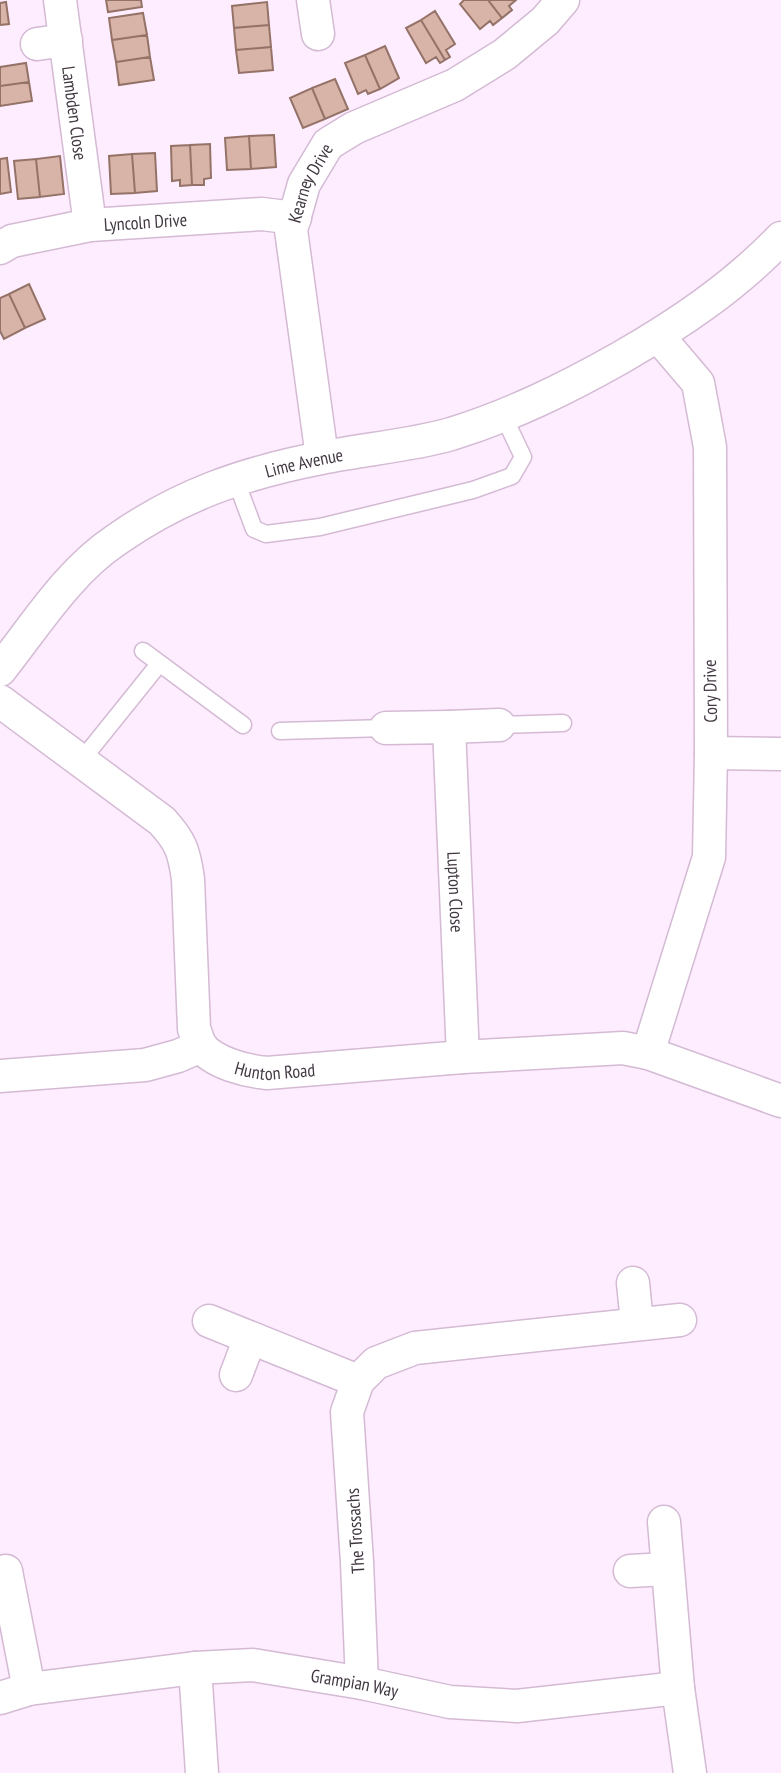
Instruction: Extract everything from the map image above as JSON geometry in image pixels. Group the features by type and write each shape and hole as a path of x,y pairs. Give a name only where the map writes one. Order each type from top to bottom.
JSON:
{"street":[{"name":"Lambden Close","path":"60,0 51,42 90,225"},
{"path":"313,0 318,34"},
{"name":"Kearney Drive","path":"322,457 291,230 304,184 328,144 354,128 455,85 505,54 545,21 562,0"},
{"name":"Lyncoln Drive","path":"0,248 12,241 90,225 262,214 295,218"},
{"name":"Lime Avenue","path":"0,670 82,568 115,540 188,496 235,478 322,457 450,434 561,391 700,308 754,267 781,238"},
{"name":"Cory Drive","path":"648,1052 709,858 711,753 710,447 698,383 658,335"},
{"path":"0,701 162,821 178,839 185,857 188,879 194,1029 201,1046 145,1065 0,1076"},
{"path":"386,728 499,725"},
{"name":"Lupton Close","path":"449,727 463,1057"},
{"path":"711,753 781,754"},
{"name":"Hunton Road","path":"201,1046 220,1060 243,1071 267,1073 463,1057 623,1048 648,1052 781,1101"},
{"path":"633,1283 637,1323"},
{"path":"209,1321 358,1381 376,1363 415,1348 680,1320"},
{"path":"236,1375 250,1338"},
{"name":"The Trossachs","path":"358,1381 347,1412 362,1683"},
{"path":"664,1522 678,1688 690,1773"},
{"path":"630,1571 667,1569"},
{"name":"Grampian Way","path":"6,1571 15,1694 195,1668 253,1665 362,1683 450,1702 517,1706 678,1688"},
{"path":"195,1668 202,1773"}],"lane":[{"path":"235,478 254,529 266,534 320,527 473,490 512,476 523,457 503,415"},
{"path":"143,652 243,725"},
{"path":"81,761 159,664"},
{"path":"499,725 563,723"},
{"path":"280,731 386,728"}],"building":[{"path":"106,0 141,0 142,7 108,12"},
{"path":"464,0 488,0 502,18 493,25 490,21 480,29 460,4"},
{"path":"488,0 516,0 509,6 512,10 502,18"},
{"path":"6,2 9,24 0,25 0,3"},
{"path":"267,2 269,25 234,28 232,6"},
{"path":"435,11 455,44 446,50 450,57 445,60 421,20"},
{"path":"143,13 147,35 112,40 109,18"},
{"path":"421,20 445,60 440,63 436,57 426,63 406,28"},
{"path":"269,25 271,47 236,50 234,28"},
{"path":"147,35 150,57 116,62 112,40"},
{"path":"385,46 399,78 380,89 365,55"},
{"path":"271,47 273,70 239,73 236,50"},
{"path":"365,55 380,89 368,94 366,90 358,94 345,63"},
{"path":"150,57 154,80 119,85 116,62"},
{"path":"26,63 29,82 0,86 0,67"},
{"path":"335,79 348,109 325,119 312,88"},
{"path":"29,82 32,101 0,106 0,86"},
{"path":"312,88 325,119 303,128 290,98"},
{"path":"274,135 276,167 251,169 249,136"},
{"path":"249,136 251,169 227,170 225,138"},
{"path":"210,144 211,178 204,179 204,185 192,185 190,145"},
{"path":"190,145 192,185 180,186 180,180 172,181 171,146"},
{"path":"155,153 157,191 135,193 132,154"},
{"path":"132,154 135,193 111,194 109,156"},
{"path":"60,156 64,194 40,197 36,159"},
{"path":"7,158 11,192 0,194 0,159"},
{"path":"36,159 40,197 18,199 14,161"},
{"path":"29,284 45,319 25,328 9,294"},
{"path":"9,294 25,328 4,339 0,331 0,298"}]}
